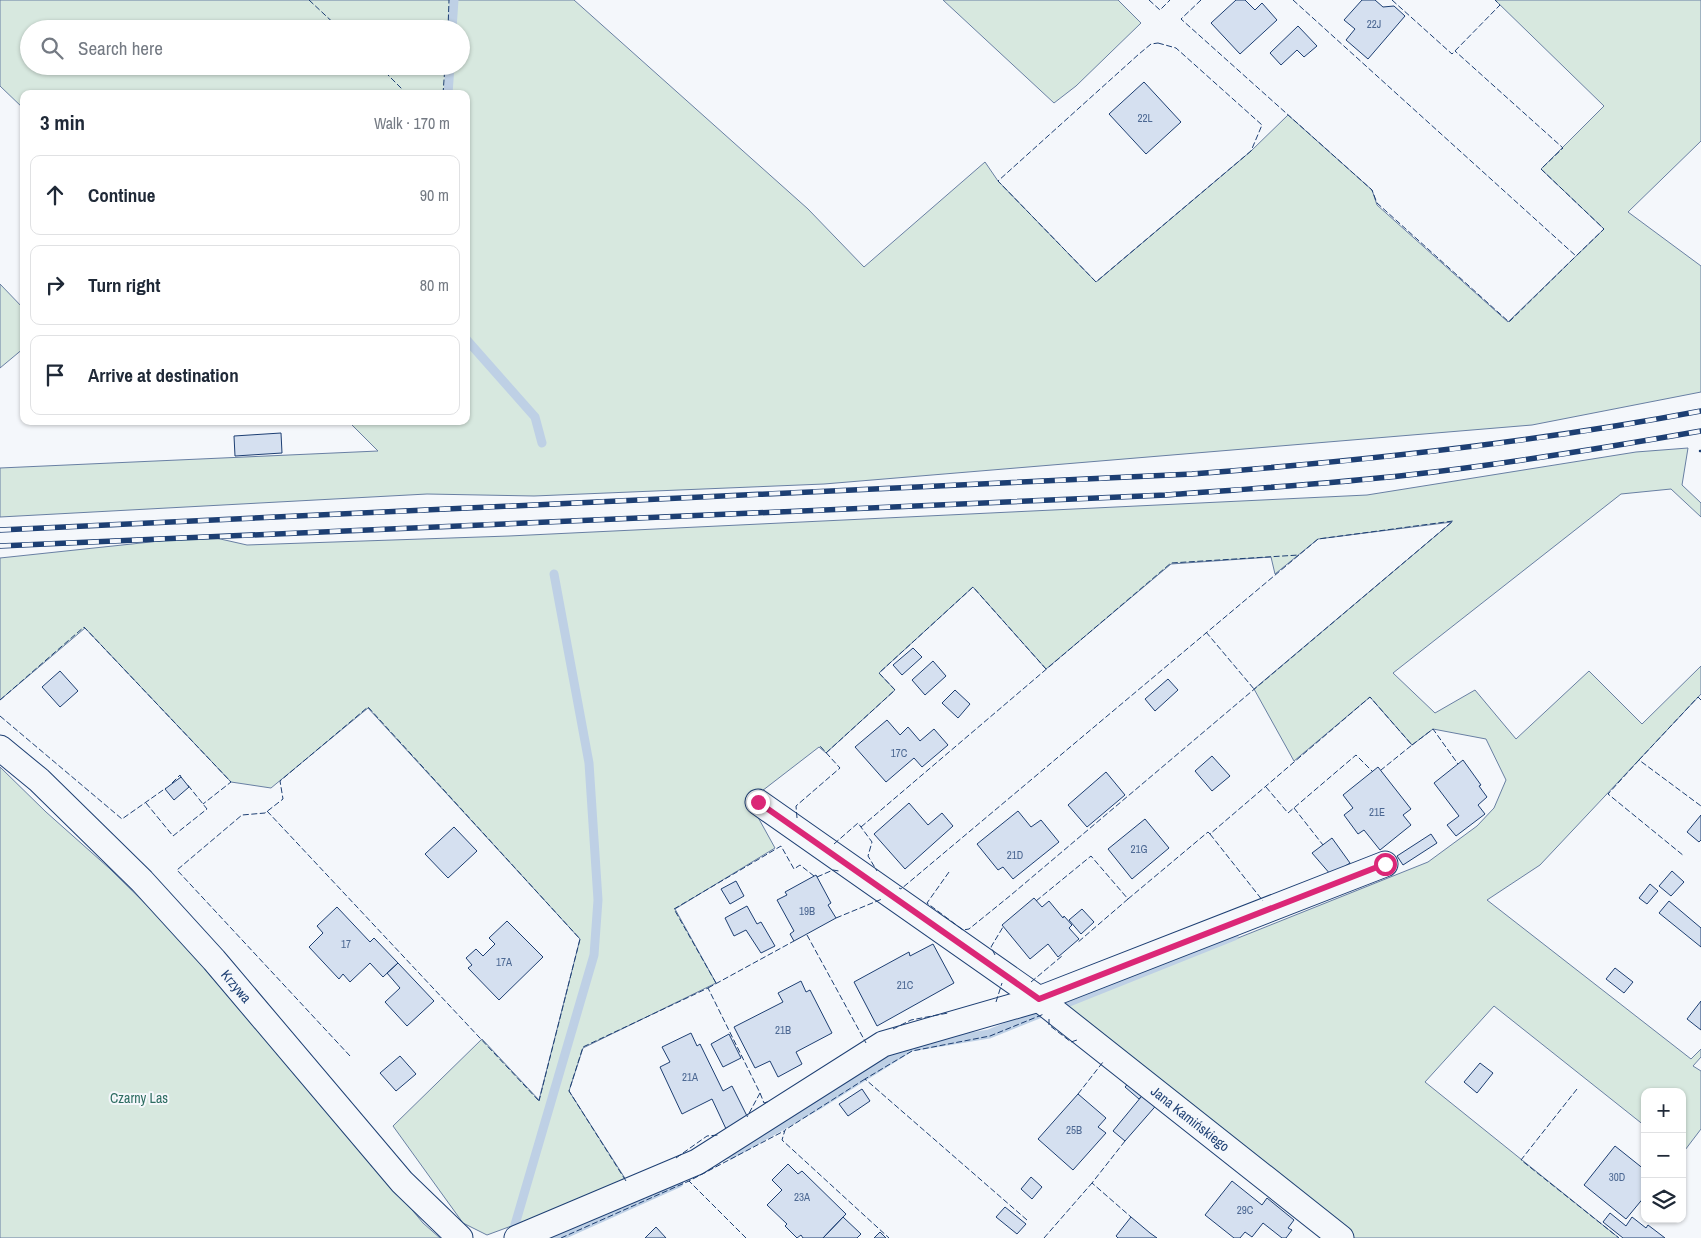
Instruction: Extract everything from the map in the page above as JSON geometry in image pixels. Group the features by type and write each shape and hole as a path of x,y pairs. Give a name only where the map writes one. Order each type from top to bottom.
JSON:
{"street":[{"name":"Krzywa","path":"0,748 39,780 142,881 214,960 402,1182 460,1238"},
{"name":"Jana Kamińskiego","path":"758,802 1039,999 1341,1238"},
{"path":"517,1238 697,1162 883,1044 1039,999 1385,864"}],"green space":[{"path":"0,0 574,0 808,209 864,267 985,162 998,181 1096,282 1251,151 1288,115 1372,190 1377,205 1508,322 1604,229 1541,169 1604,106 1495,0 1701,0 1701,141 1628,212 1701,266 1701,392 1532,425 824,484 534,496 427,494 0,517 0,468 378,451 352,425 470,425 470,90 20,90 20,105 0,86"},
{"path":"943,0 1118,0 1141,23 1076,86 1054,103"},
{"path":"0,284 20,305 20,351 0,368"},
{"path":"1688,448 1682,485 1701,503 1701,517 1671,489 1621,494 1393,673 1435,713 1475,690 1516,739 1589,671 1642,724 1701,666 1701,694 1540,865 1487,900 1691,1059 1701,1049 1701,1057 1693,1066 1701,1071 1701,1129 1686,1149 1686,1088 1641,1088 1641,1123 1494,1006 1425,1082 1619,1238 1351,1238 1071,1015 1066,999 1213,948 1428,862 1477,826 1494,808 1506,780 1486,739 1433,729 1412,745 1370,697 1294,761 1254,689 1452,522 1318,539 1275,574 1271,557 1171,564 1046,669 973,587 879,673 895,690 826,753 819,747 749,801 775,848 675,909 716,983 583,1048 569,1091 628,1183 487,1235 463,1223 393,1126 482,1039 539,1100 580,939 368,708 271,788 231,782 85,628 0,700 0,558 207,536 247,545 509,536 1367,495 1636,452"},
{"name":"Czarny Las","path":"0,767 46,812 109,868 211,968 423,1223 440,1238 0,1238"}],"building":[{"path":"1236,0 1245,0 1255,10 1262,3 1277,20 1240,54 1211,23"},
{"path":"1362,0 1375,0 1383,7 1394,6 1405,16 1368,59 1346,40 1355,29 1344,20"},
{"path":"1298,26 1317,46 1304,57 1297,50 1281,65 1270,53"},
{"path":"1144,82 1181,122 1146,154 1109,114"},
{"path":"281,433 282,453 235,456 234,436"},
{"path":"913,648 922,657 902,675 893,665"},
{"path":"933,661 946,676 925,695 912,680"},
{"path":"60,671 78,691 60,707 42,687"},
{"path":"1168,679 1178,690 1155,711 1145,699"},
{"path":"955,690 970,704 958,718 942,703"},
{"path":"887,720 900,735 908,727 920,741 934,729 948,745 922,767 914,758 886,782 855,747"},
{"path":"1212,756 1230,776 1212,791 1195,771"},
{"path":"1463,760 1487,797 1478,805 1485,814 1456,836 1447,825 1459,816 1434,783"},
{"path":"1378,767 1411,809 1403,815 1411,825 1380,850 1364,830 1358,834 1344,815 1353,808 1343,795"},
{"path":"1106,772 1125,795 1087,827 1068,805"},
{"path":"181,777 189,787 174,800 165,789"},
{"path":"909,803 928,825 942,813 953,826 905,869 874,834"},
{"path":"1018,811 1031,827 1041,820 1059,842 1013,879 1003,867 998,870 977,844"},
{"path":"1701,815 1701,840 1699,842 1687,832"},
{"path":"1145,819 1169,848 1132,879 1108,849"},
{"path":"454,827 477,851 448,878 425,854"},
{"path":"1431,834 1437,843 1403,865 1397,856"},
{"path":"1332,838 1350,863 1331,875 1312,853"},
{"path":"1672,871 1684,882 1671,896 1659,886"},
{"path":"816,875 831,903 828,905 836,918 794,941 790,934 794,931 777,900 787,895 785,892"},
{"path":"736,881 744,896 730,904 721,889"},
{"path":"1650,884 1658,891 1647,904 1639,898"},
{"path":"1034,898 1042,907 1049,901 1063,918 1064,916 1072,925 1069,928 1079,939 1058,957 1048,944 1030,959 1002,925"},
{"path":"1669,901 1701,928 1701,947 1659,913"},
{"path":"747,906 757,924 761,922 775,946 761,953 746,930 734,936 725,918"},
{"path":"337,907 370,942 374,938 398,963 383,977 370,963 350,982 343,974 339,979 309,947 323,933 317,926"},
{"path":"1082,909 1094,922 1081,934 1069,920"},
{"path":"507,921 543,957 499,1000 468,968 472,965 466,958 476,949 483,956 495,944 489,938"},
{"path":"933,944 954,983 877,1026 854,982 909,952 910,956"},
{"path":"398,963 434,1001 407,1026 385,1002 400,988 387,973"},
{"path":"1615,968 1633,982 1624,993 1606,979"},
{"path":"801,981 806,992 810,990 832,1033 796,1052 802,1064 778,1077 770,1061 755,1068 734,1027 783,1002 778,993"},
{"path":"1701,1001 1701,1030 1687,1019"},
{"path":"691,1033 697,1046 700,1044 723,1091 732,1086 749,1120 727,1131 712,1099 682,1114 660,1067 670,1062 662,1047"},
{"path":"729,1034 741,1058 723,1067 711,1044"},
{"path":"400,1056 416,1074 396,1091 380,1073"},
{"path":"1480,1063 1493,1073 1477,1093 1464,1082"},
{"path":"1132,1079 1146,1091 1139,1099 1125,1087"},
{"path":"862,1089 870,1101 848,1116 839,1104"},
{"path":"1146,1091 1160,1101 1125,1141 1113,1131"},
{"path":"1078,1094 1106,1118 1098,1127 1106,1133 1073,1170 1038,1139"},
{"path":"1615,1146 1641,1167 1641,1201 1626,1219 1584,1185"},
{"path":"788,1164 798,1174 802,1171 846,1214 823,1238 803,1238 801,1235 797,1238 785,1226 787,1224 767,1205 782,1190 772,1180"},
{"path":"1031,1177 1042,1187 1032,1199 1021,1189"},
{"path":"1232,1181 1262,1205 1267,1198 1294,1220 1288,1228 1292,1230 1286,1238 1282,1238 1263,1223 1252,1237 1245,1232 1240,1238 1234,1238 1205,1215"},
{"path":"1005,1207 1026,1224 1017,1234 996,1217"},
{"path":"1610,1213 1626,1226 1632,1217 1646,1228 1648,1225 1665,1238 1623,1238 1603,1222"},
{"path":"843,1217 861,1234 857,1238 823,1238"},
{"path":"1131,1217 1157,1238 1118,1238 1116,1236"},
{"path":"656,1227 666,1238 645,1238"},
{"path":"880,1232 886,1238 874,1238"}],"waterway":[{"path":"453,20 454,0"},
{"path":"448,90 449,75"},
{"path":"470,344 535,417 542,443"},
{"path":"514,1228 594,955 598,900 589,763 554,574"},
{"path":"730,1155 820,1104 911,1047 989,1034 1234,936"},
{"path":"556,1238 679,1183"}],"railway":[{"path":"0,530 1192,474 1447,450 1574,433 1701,411"},
{"path":"0,546 1166,495 1348,481 1445,471 1701,431"}],"fence":[{"path":"309,0 330,20"},
{"path":"448,20 449,0"},
{"path":"1149,0 1160,10 1170,0"},
{"path":"1201,0 1181,19 1372,190 1377,203 1509,322 1576,256"},
{"path":"1293,0 1576,256 1604,229 1541,169 1563,148 1455,51"},
{"path":"1392,0 1452,54 1500,5 1495,0"},
{"path":"1158,43 1176,48 1262,125 1251,151 1096,282 998,181 1139,54 1151,44 1158,43"},
{"path":"388,75 403,90"},
{"path":"443,90 444,75"},
{"path":"949,872 927,903 963,930 969,929 1453,521 1318,539 1299,555"},
{"path":"861,827 1171,563 1299,555 901,889 899,888"},
{"path":"826,753 895,690 879,673 973,587 1046,669"},
{"path":"0,700 84,627 231,782 203,804"},
{"path":"1206,632 1254,689"},
{"path":"1128,899 1208,832 1210,834 1370,697 1412,745 1381,770"},
{"path":"1701,700 1698,697 1639,760 1701,806"},
{"path":"350,1056 177,870 242,815 265,813 283,799 280,781 368,707 580,939 539,1101"},
{"path":"0,716 122,819 166,788"},
{"path":"1412,745 1433,729 1458,764"},
{"path":"797,818 796,806 840,768 820,746"},
{"path":"1266,787 1288,813 1356,755 1373,772"},
{"path":"1639,760 1608,794 1684,856"},
{"path":"172,783 180,775 182,779"},
{"path":"146,803 173,836 207,809 187,784"},
{"path":"1294,808 1323,845"},
{"path":"267,811 539,1101"},
{"path":"834,844 858,823 872,842 868,856 877,871"},
{"path":"1210,834 1263,901"},
{"path":"716,983 674,909 781,846 794,869 800,865 814,876"},
{"path":"1036,901 1091,856 1128,899 1077,943"},
{"path":"817,877 833,870 839,871"},
{"path":"836,918 882,899"},
{"path":"995,955 991,947 1003,927"},
{"path":"807,935 866,1043"},
{"path":"708,988 794,941"},
{"path":"1031,982 1062,956"},
{"path":"996,1002 1002,983"},
{"path":"626,1181 569,1091 583,1047 708,988 760,1093 747,1117"},
{"path":"893,1029 911,1020 948,1013"},
{"path":"1027,1220 865,1079 912,1051 990,1036 1044,1014"},
{"path":"1049,1019 1049,1025 1071,1042 1077,1040"},
{"path":"1078,1094 1103,1062"},
{"path":"865,1079 785,1130 782,1140 889,1238"},
{"path":"1577,1089 1521,1160 1619,1238"},
{"path":"760,1093 764,1103 770,1101"},
{"path":"746,1238 689,1181 784,1131"},
{"path":"676,1158 707,1136 718,1135"},
{"path":"1125,1141 1092,1183 1131,1217"},
{"path":"561,1238 689,1181"},
{"path":"1044,1238 1092,1183"}],"route":[{"path":"758,802 1039,999 1385,864"}]}
